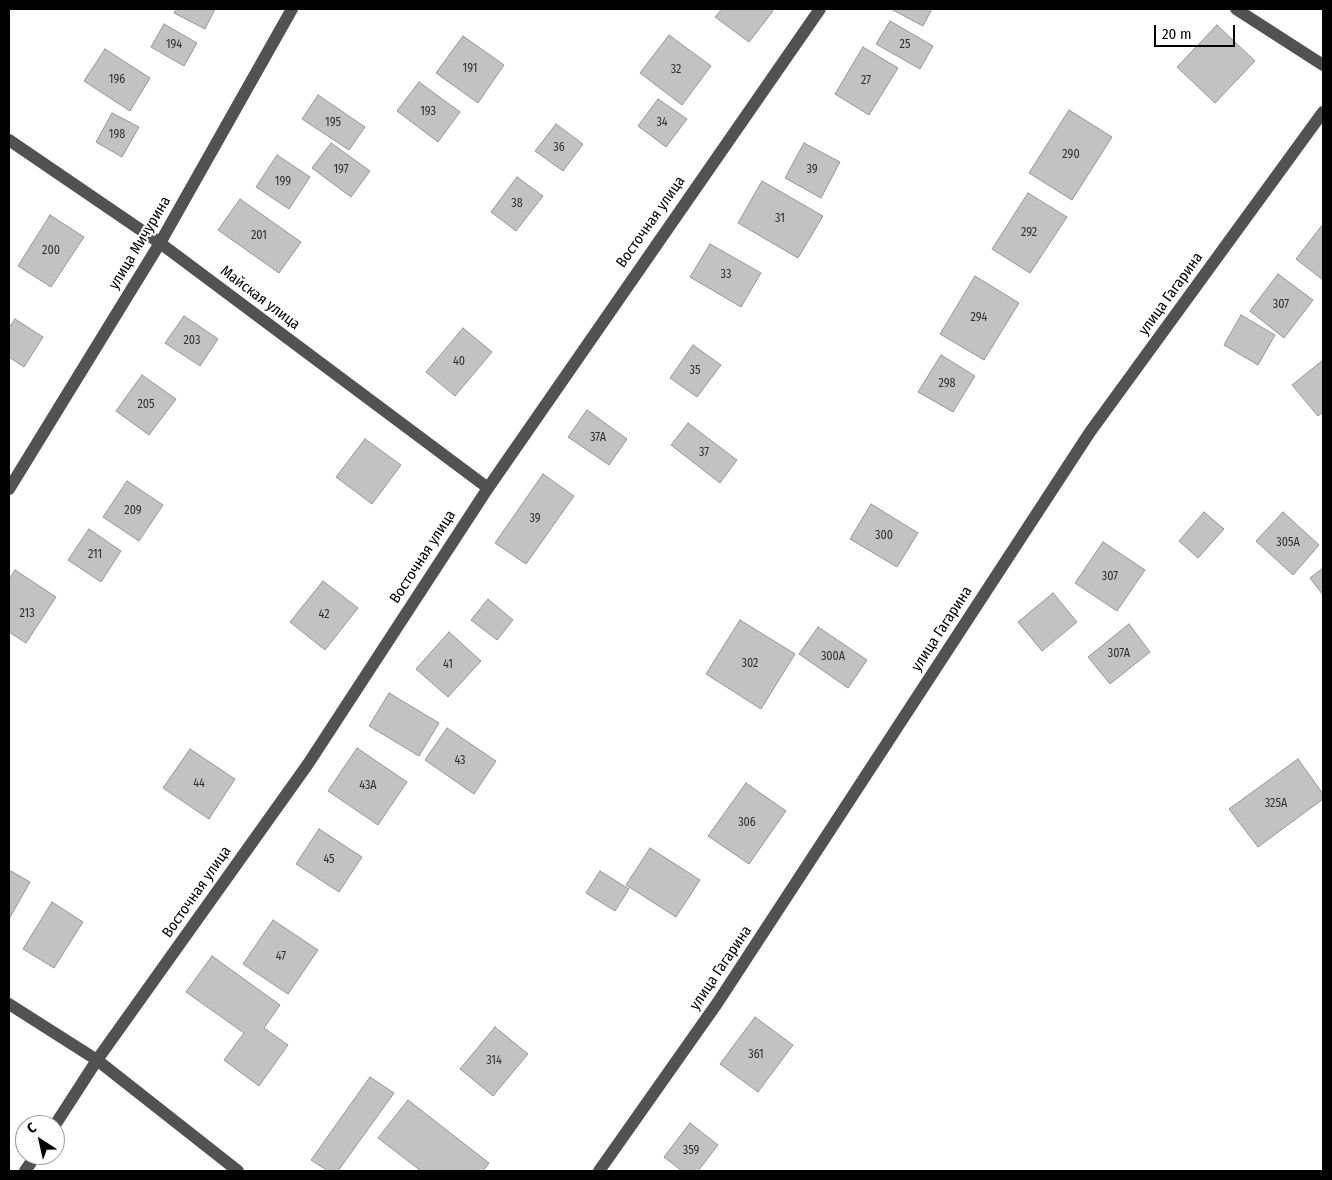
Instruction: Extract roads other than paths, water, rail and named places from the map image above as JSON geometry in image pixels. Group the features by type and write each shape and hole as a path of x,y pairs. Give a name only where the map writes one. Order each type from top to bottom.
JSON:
{"street":[{"name":"улица Мичурина","path":"9,489 160,243 292,9"},
{"name":"Восточная улица","path":"61,1115 97,1060 308,764 488,488 820,9"},
{"path":"1236,9 1323,66"},
{"name":"улица Гагарина","path":"599,1171 718,1002 1090,432 1323,112"},
{"name":"Майская улица","path":"9,140 160,243 488,488"},
{"path":"9,1004 97,1060 238,1171"}]}
